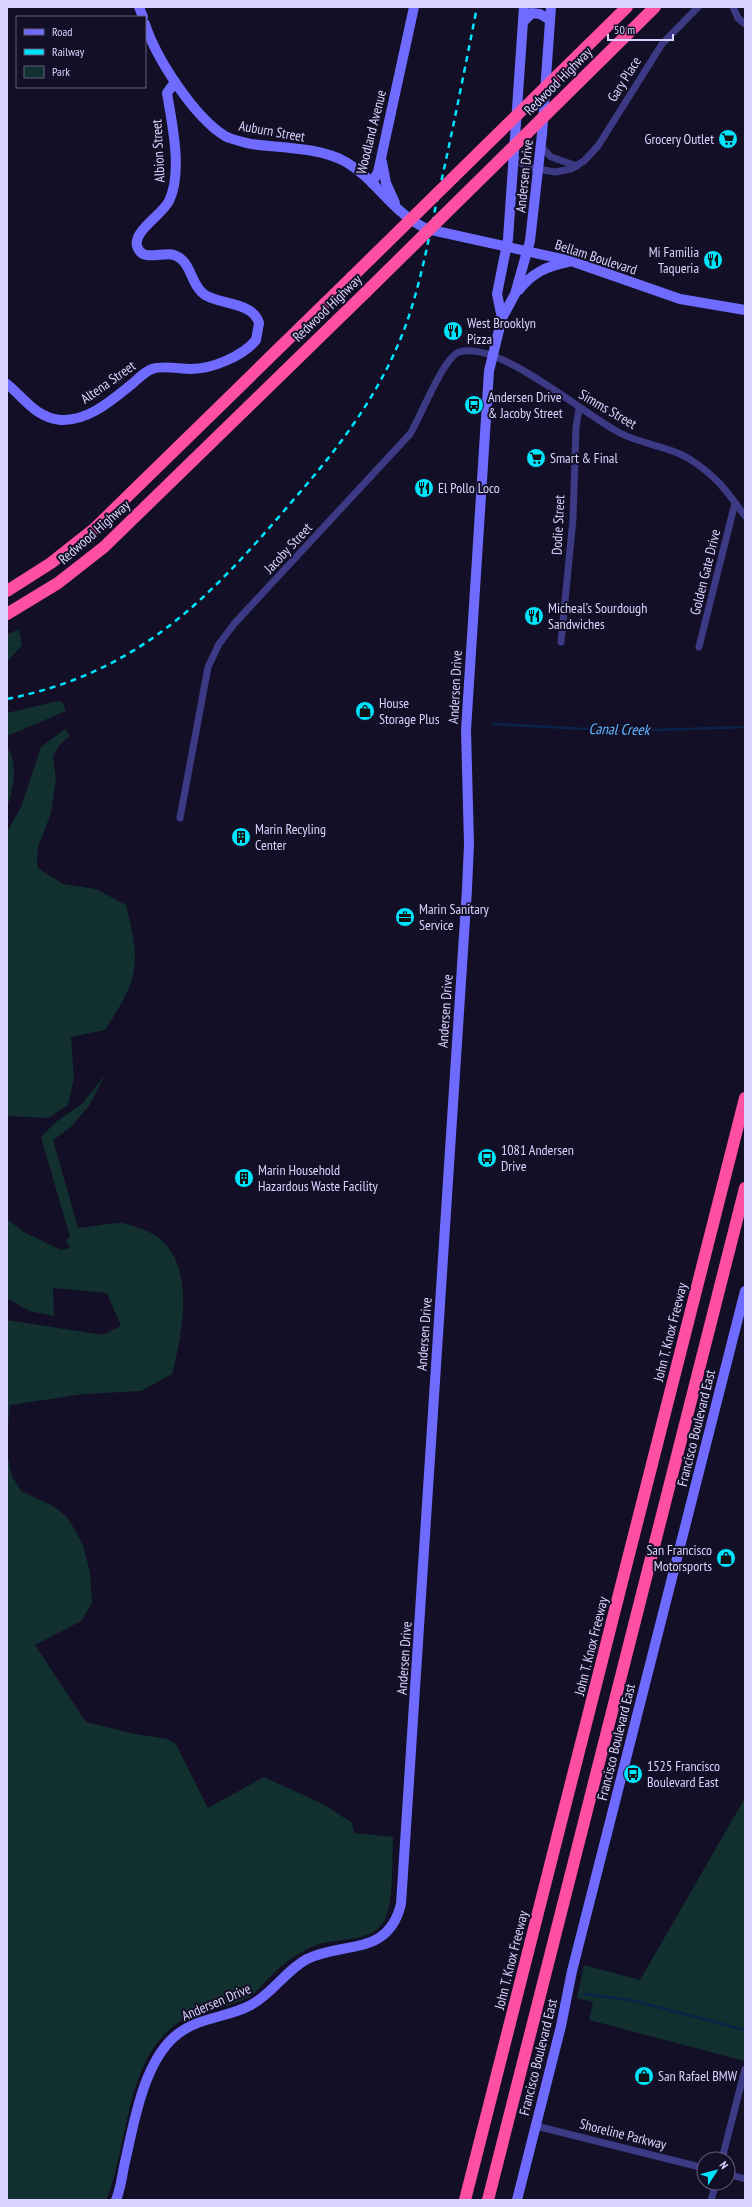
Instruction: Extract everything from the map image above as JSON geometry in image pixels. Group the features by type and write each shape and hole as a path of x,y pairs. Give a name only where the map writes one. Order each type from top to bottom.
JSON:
{"highway":[{"name":"Redwood Highway","path":"7,591 51,563 94,529 626,7"},
{"name":"Redwood Highway","path":"7,614 58,582 104,547 366,292 655,7"},
{"name":"John T. Knox Freeway","path":"465,2200 745,1098"},
{"path":"488,2200 745,1188"}],"main road":[{"name":"Woodland Avenue","path":"414,7 378,172 372,183 400,212 427,229 507,247"},
{"name":"Andersen Drive","path":"502,318 498,294 507,247 524,7"},
{"name":"Andersen Drive","path":"116,2200 146,2083 156,2060 168,2044 183,2030 201,2020 242,2009 255,2002 291,1970 307,1959 326,1952 359,1947 376,1940 394,1923 401,1904 467,889 469,844 466,725 488,382 492,354 502,318 515,294 528,251 541,146 551,7"},
{"path":"523,22 532,13 540,14 550,20"},
{"name":"Auburn Street","path":"146,27 151,44 175,82 204,117 226,136 249,143 298,150 338,158 355,168 372,183"},
{"name":"Albion Street","path":"175,82 167,93 175,146 174,190 162,212 138,235 136,244 139,250 145,255 173,254 179,257 184,261 198,287 204,294 223,303 251,311 259,323 258,335 255,342"},
{"path":"382,151 384,176 400,212"},
{"name":"Bellam Boulevard","path":"507,247 571,261 672,297 745,310"},
{"path":"515,294 528,278 538,271 571,261"},
{"name":"Altena Street","path":"7,384 31,407 44,416 61,420 73,419 101,408 152,369 193,369 208,366 233,356 255,342"},
{"name":"Francisco Boulevard East","path":"517,2200 561,2026 572,1971 745,1292"}],"street":[{"name":"Gary Place","path":"514,157 522,164 538,170 560,172 577,166 598,146 662,44 698,7"},
{"path":"733,7 738,18 745,24"},
{"path":"541,146 551,157 577,166"},
{"name":"Jacoby Street","path":"180,818 206,675 213,654 226,634 410,434 449,359 455,354 468,351 492,354"},
{"name":"Simms Street","path":"492,354 519,367 579,409 629,438 669,449 692,461 715,477 745,516"},
{"name":"Dodie Street","path":"562,642 572,519 576,427 579,409"},
{"name":"Golden Gate Drive","path":"699,647 735,503"},
{"path":"724,2151 745,2069"},
{"name":"Shoreline Parkway","path":"536,2126 696,2166"}],"green space":[{"path":"19,629 22,645 7,662 7,635"},
{"path":"58,701 62,702 66,711 7,736 7,713"},
{"path":"65,729 70,736 59,745 53,757 56,778 51,813 38,847 37,864 39,869 63,884 96,889 126,905 134,943 134,970 131,983 125,997 105,1030 71,1037 74,1078 68,1105 48,1118 7,1116 7,832 21,807 41,747"},
{"path":"7,746 13,760 14,776 12,792 7,807"},
{"path":"105,1075 90,1104 71,1127 53,1140 78,1228 121,1223 125,1224 158,1237 171,1252 179,1270 183,1290 183,1312 177,1355 172,1374 141,1391 84,1394 10,1405 7,1437 7,1320 103,1335 121,1326 107,1293 53,1288 54,1316 29,1311 7,1298 7,1219 24,1232 61,1250 70,1248 66,1240 70,1237 41,1137 57,1121 82,1104"},
{"path":"7,1453 12,1476 21,1491 53,1506 68,1518 83,1545 90,1572 92,1603 81,1621 35,1645 86,1722 135,1734 167,1739 176,1744 208,1808 264,1777 325,1805 352,1823 354,1833 393,1837 392,1882 389,1906 387,1916 377,1929 362,1936 327,1942 306,1949 283,1965 251,1996 236,2003 204,2011 184,2019 173,2026 163,2036 151,2053 141,2072 128,2115 113,2181 106,2200 7,2200"},
{"path":"745,1798 745,2061 589,2020 593,2002 577,1998 584,1965 640,1980"}],"waterway":[{"name":"Canal Creek","path":"494,724 623,731 745,727"},
{"path":"584,1994 631,2000 745,2030"}],"railway":[{"path":"7,699 53,687 94,671 131,652 166,629 198,602 228,573 258,540 306,485 339,444 369,401 394,355 414,300 447,156 477,7"}],"place":[{"name":"Grocery Outlet","path":"728,139"},
{"name":"Mi Familia Taqueria","path":"713,260"},
{"name":"West Brooklyn Pizza","path":"453,331"},
{"name":"Andersen Drive & Jacoby Street","path":"474,405"},
{"name":"Smart & Final","path":"536,458"},
{"name":"El Pollo Loco","path":"424,488"},
{"name":"Micheal’s Sourdough Sandwiches","path":"534,616"},
{"name":"House Storage Plus","path":"365,711"},
{"name":"Marin Recyling Center","path":"241,837"},
{"name":"Marin Sanitary Service","path":"405,917"},
{"name":"1081 Andersen Drive","path":"487,1158"},
{"name":"Marin Household Hazardous Waste Facility","path":"244,1178"},
{"name":"San Francisco Motorsports","path":"726,1558"},
{"name":"1525 Francisco Boulevard East","path":"633,1774"},
{"name":"San Rafael BMW","path":"644,2076"}]}
